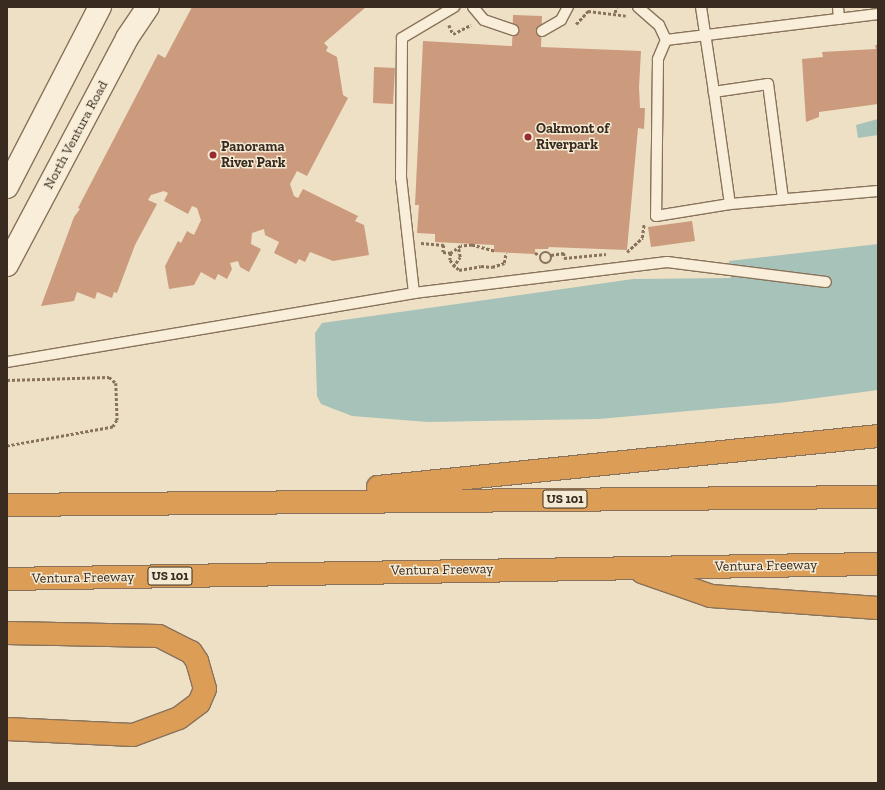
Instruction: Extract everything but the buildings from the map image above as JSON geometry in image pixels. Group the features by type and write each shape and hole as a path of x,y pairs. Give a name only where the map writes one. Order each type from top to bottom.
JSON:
{"highway":[{"path":"251,500 878,436"},
{"name":"US 101","path":"7,505 251,500 878,497"},
{"name":"Ventura Freeway","path":"7,579 628,567 878,564"},
{"path":"628,567 711,596 878,608"},
{"path":"7,632 159,636 191,652 197,661 205,689 198,703 179,718 133,735 7,729"}],"main road":[{"path":"7,187 100,7"},
{"name":"North Ventura Road","path":"7,265 127,38 148,7"}],"lane":[{"path":"414,293 401,178 402,38 454,7"},
{"path":"473,7 484,20 513,30"},
{"path":"542,31 561,20 568,7"},
{"path":"638,7 659,25 666,40 658,59 656,216 730,204 878,191"},
{"path":"701,7 730,204"},
{"path":"838,7 839,20"},
{"path":"666,40 839,20 878,14"},
{"path":"714,92 768,84 783,199"},
{"path":"7,362 414,293 667,262 826,282"}],"path":[{"path":"615,13 616,7"},
{"path":"571,29 588,11 615,13 630,18"},
{"path":"625,252 642,238 644,216"},
{"path":"409,245 444,245 443,252 451,253 458,247 472,245 494,251"},
{"path":"453,267 460,257 458,247"},
{"path":"451,253 453,267"},
{"path":"453,267 463,270 480,266 497,266 504,262 506,253"},
{"path":"535,254 551,255 564,253 564,258 611,254"},
{"path":"540,255 540,260 544,264 550,263 551,255"},
{"path":"7,380 109,378 116,383 117,420 113,427 7,446"}],"water":[{"path":"878,119 878,135 858,138 856,125"},
{"path":"878,244 878,390 779,403 599,419 428,422 352,416 321,404 317,396 315,333 322,323 633,279 731,278 729,261"}],"place":[{"name":"Oakmont of Riverpark","path":"528,137"},
{"name":"Panorama River Park","path":"213,155"}]}
